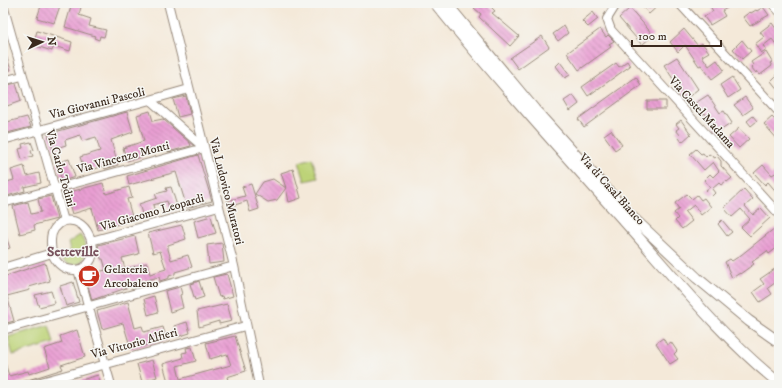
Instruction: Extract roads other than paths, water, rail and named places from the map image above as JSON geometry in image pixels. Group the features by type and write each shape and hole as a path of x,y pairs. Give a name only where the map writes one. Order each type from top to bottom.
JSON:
{"main road":[{"name":"Via di Casal Bianco","path":"435,3 528,114 682,286 737,345 779,382"},
{"name":"Via di Casal Bianco","path":"446,3 535,110 629,214 700,281 749,321 779,342"}],"street":[{"name":"Via Ludovico Muratori","path":"168,3 234,266 256,384"},
{"name":"Via Castel Madama","path":"617,3 608,16 608,25 779,214"},
{"path":"679,3 779,112"},
{"path":"772,3 779,11"},
{"name":"Via Carlo Todini","path":"3,5 64,221"},
{"path":"3,81 22,76"},
{"path":"150,100 189,89"},
{"name":"Via Giovanni Pascoli","path":"3,140 150,100 204,148"},
{"name":"Via Vincenzo Monti","path":"3,203 204,148"},
{"name":"Via Giacomo Leopardi","path":"91,241 218,206"},
{"path":"64,221 82,224 91,241 93,252 90,262 86,267 71,271 63,268 56,262 52,253 52,233 56,226 64,221"},
{"path":"3,268 52,253"},
{"path":"3,330 234,266"},
{"path":"78,270 112,385"},
{"name":"Via Vittorio Alfieri","path":"30,385 105,363 245,326"}],"place":[{"name":"Gelateria Arcobaleno","path":"89,276"}],"district":[{"name":"Setteville","path":"73,251"}]}
